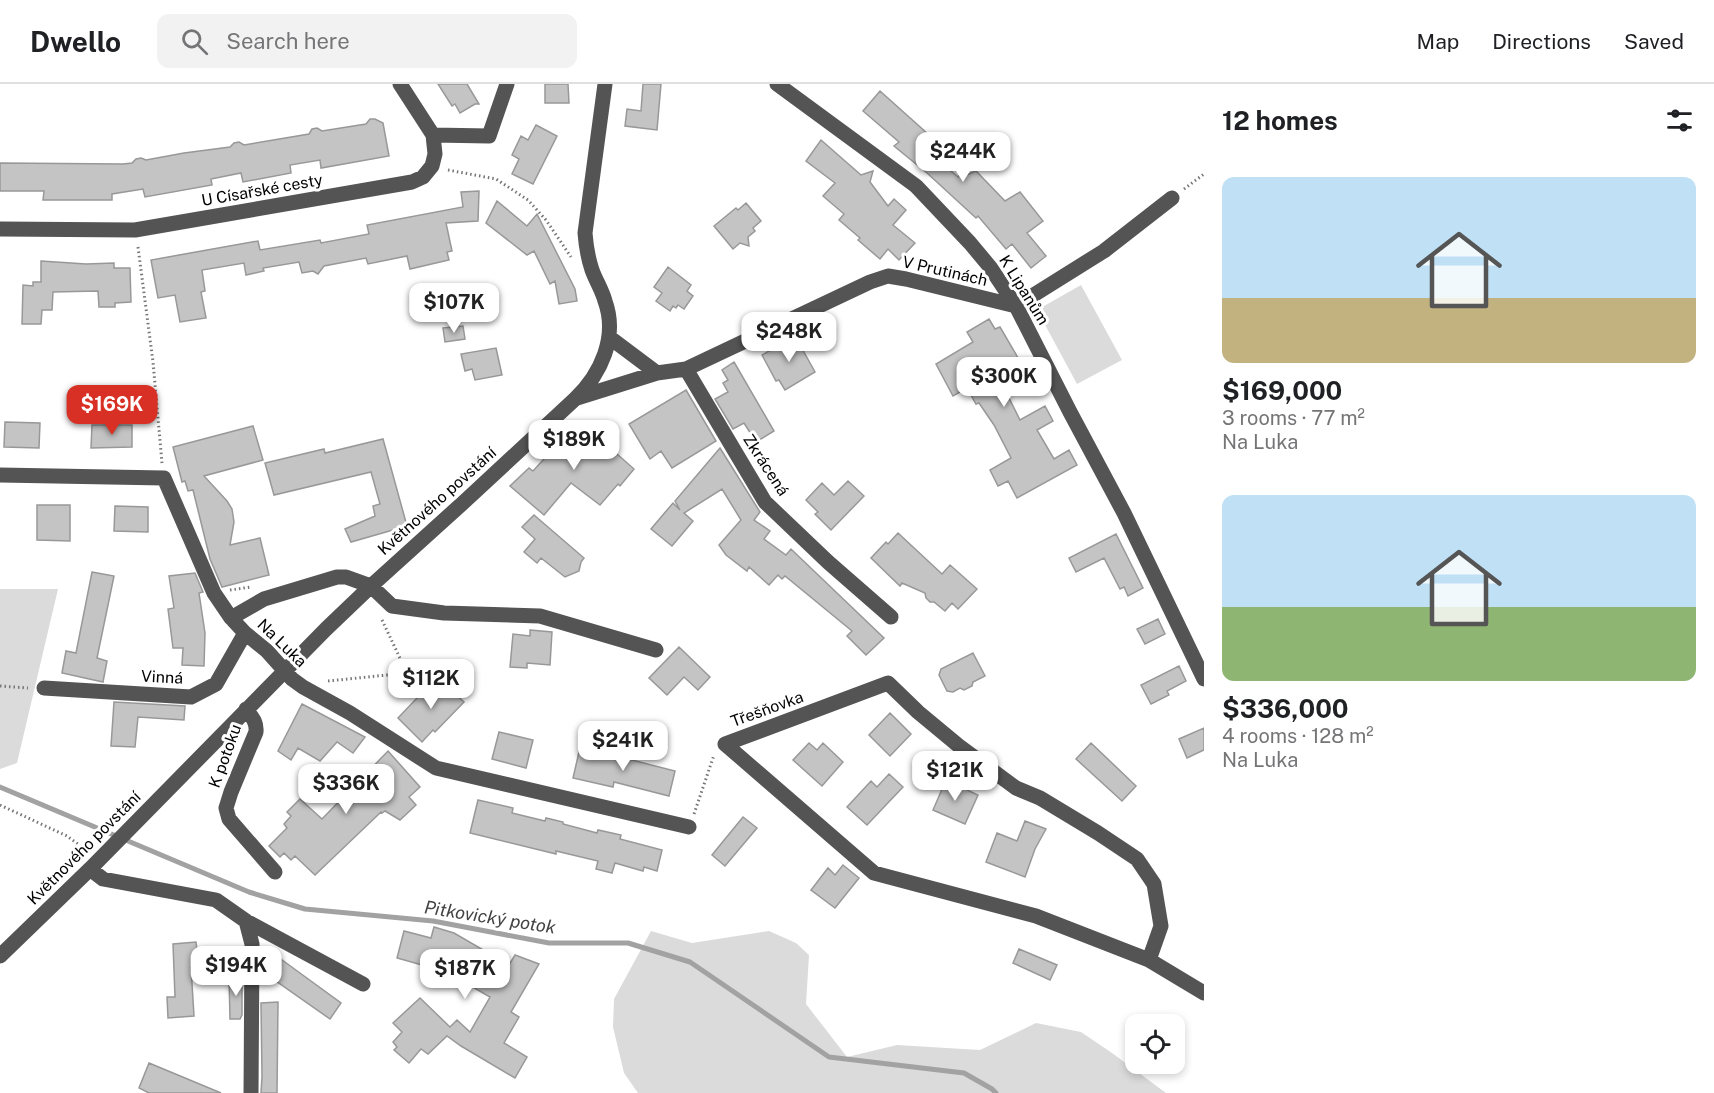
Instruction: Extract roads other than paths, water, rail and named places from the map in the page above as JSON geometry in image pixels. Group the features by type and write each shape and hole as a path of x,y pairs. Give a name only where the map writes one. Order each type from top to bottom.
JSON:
{"street":[{"path":"400,84 433,135 489,136 507,84"},
{"name":"Květnového povstání","path":"1,953 95,865 246,709 371,586 575,399 596,374 602,363 609,337 606,303 592,271 585,233 605,84"},
{"name":"K Lipanům","path":"777,84 916,186 990,267 1016,306 1124,513 1204,679"},
{"name":"U Císařské cesty","path":"0,229 135,230 412,182 423,177 432,166 435,154 433,135"},
{"path":"1016,306 1104,251 1172,198"},
{"name":"V Prutinách","path":"575,399 657,373 686,369 870,282 888,276 1016,306"},
{"path":"609,337 657,373"},
{"name":"Zkrácená","path":"686,369 765,502 832,566 891,617"},
{"name":"Na Luka","path":"0,475 164,478 214,593 231,618 245,633 267,651 284,671 303,687 350,713 436,768 689,827"},
{"path":"231,618 264,599 337,577 346,577 371,586 392,606 444,613 540,616 657,650"},
{"name":"Vinná","path":"44,688 191,697 216,684 245,633"},
{"name":"Třešňovka","path":"1149,960 1161,926 1154,884 1137,859 1040,798 1016,788 959,746 888,683 725,744 874,873 1036,916 1149,960 1204,993"},
{"name":"K potoku","path":"246,709 255,720 256,732 226,808 229,819 275,872"},
{"path":"95,865 104,879 216,900 246,921 363,984"},
{"path":"246,921 252,944 251,1093"}],"waterway":[{"name":"Pitkovický potok","path":"0,787 249,892 305,909 433,921 549,943 628,943 690,962 829,1057 964,1073 996,1093"}]}
